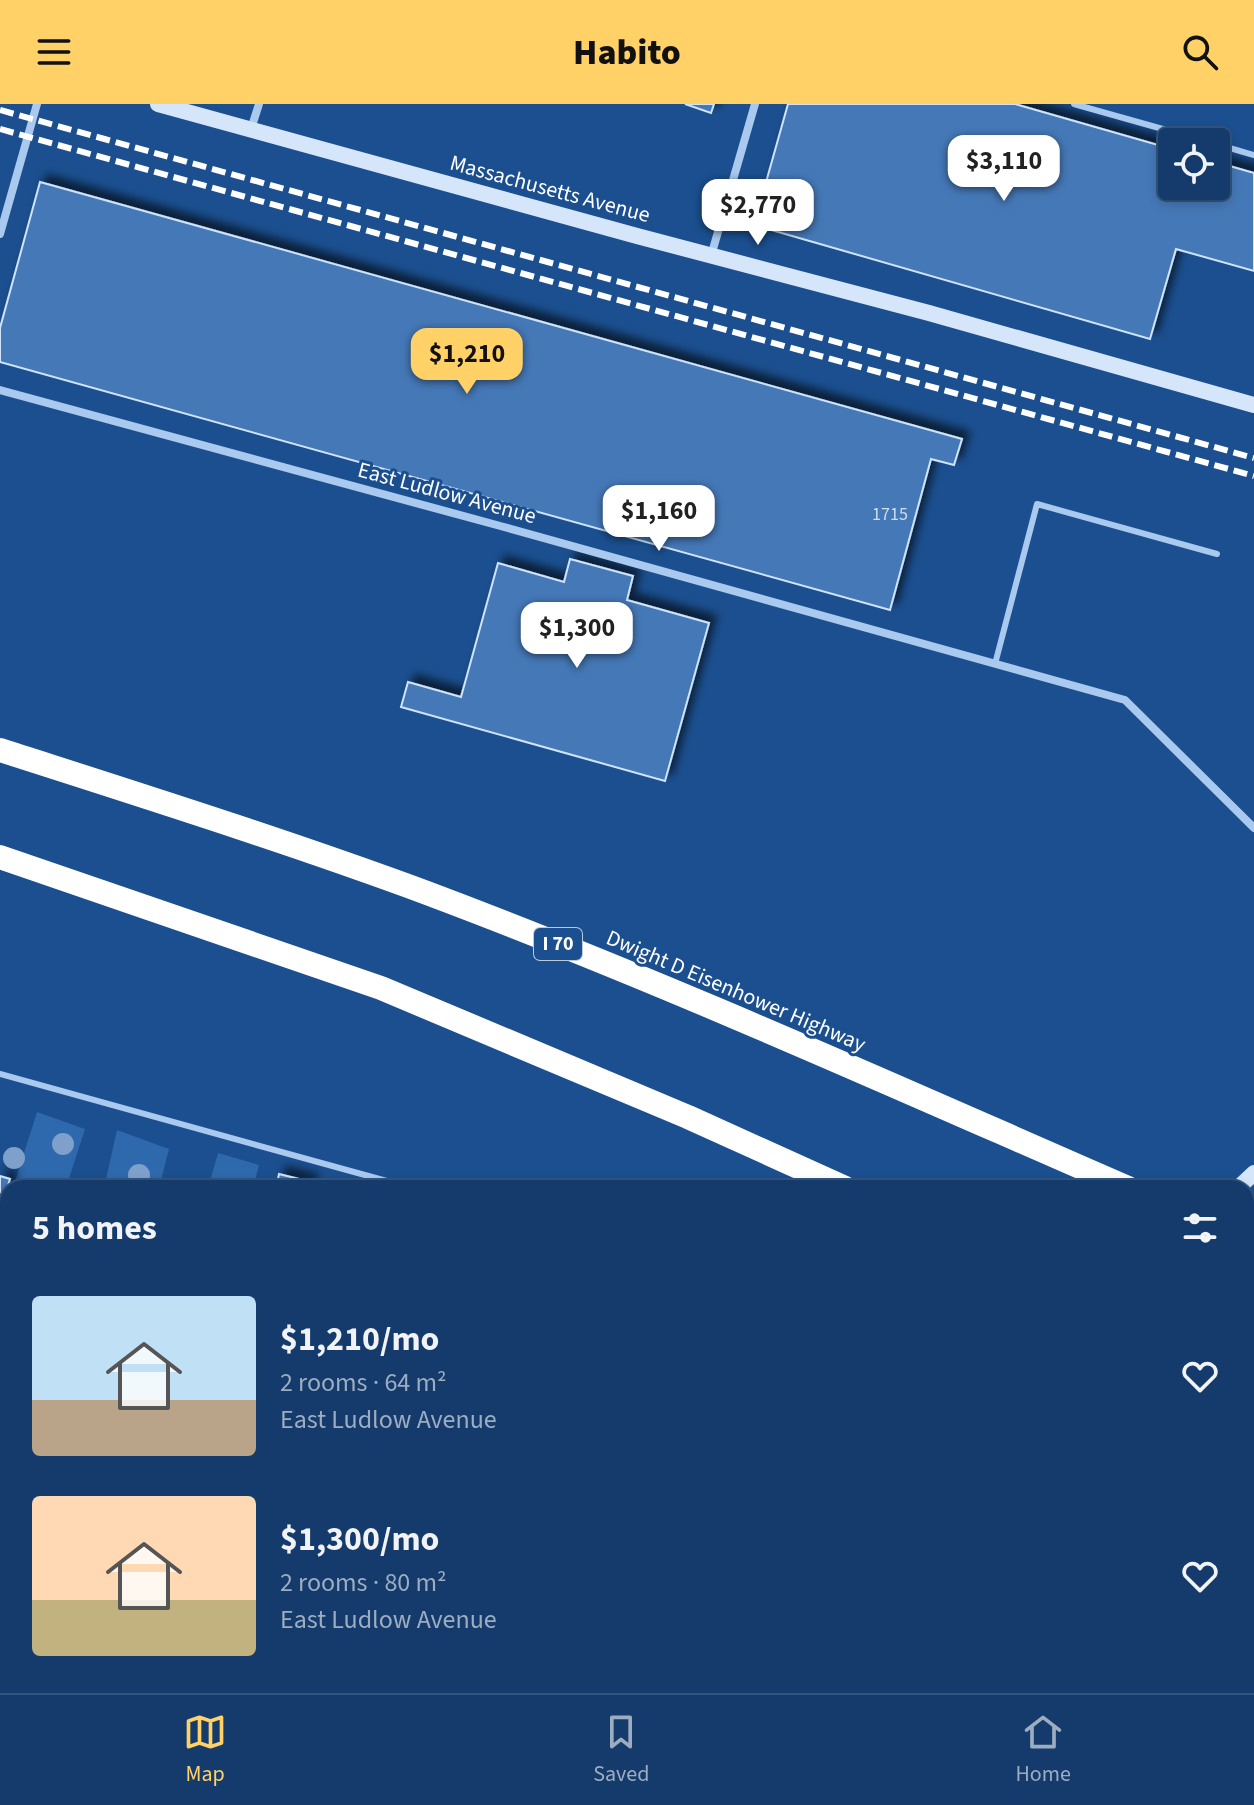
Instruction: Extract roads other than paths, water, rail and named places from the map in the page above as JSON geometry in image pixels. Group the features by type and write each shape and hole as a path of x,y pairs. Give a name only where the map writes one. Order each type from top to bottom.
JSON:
{"highway":[{"name":"Dwight D Eisenhower Highway","path":"0,750 333,860 509,924 1110,1180"},
{"path":"0,857 381,988 688,1117 827,1180"}],"street":[{"path":"0,234 37,104"},
{"name":"Massachusetts Avenue","path":"158,104 929,313 1254,405"},
{"path":"251,129 259,104"},
{"path":"711,256 755,104"},
{"name":"East Ludlow Avenue","path":"0,390 1125,700 1254,828"}],"lane":[{"path":"1074,104 1159,128"},
{"path":"1230,148 1254,155"},
{"path":"995,664 1037,504 1217,554"},
{"path":"0,1074 383,1180"}],"railway":[{"path":"0,110 1254,458"},
{"path":"0,129 1254,476"}]}
